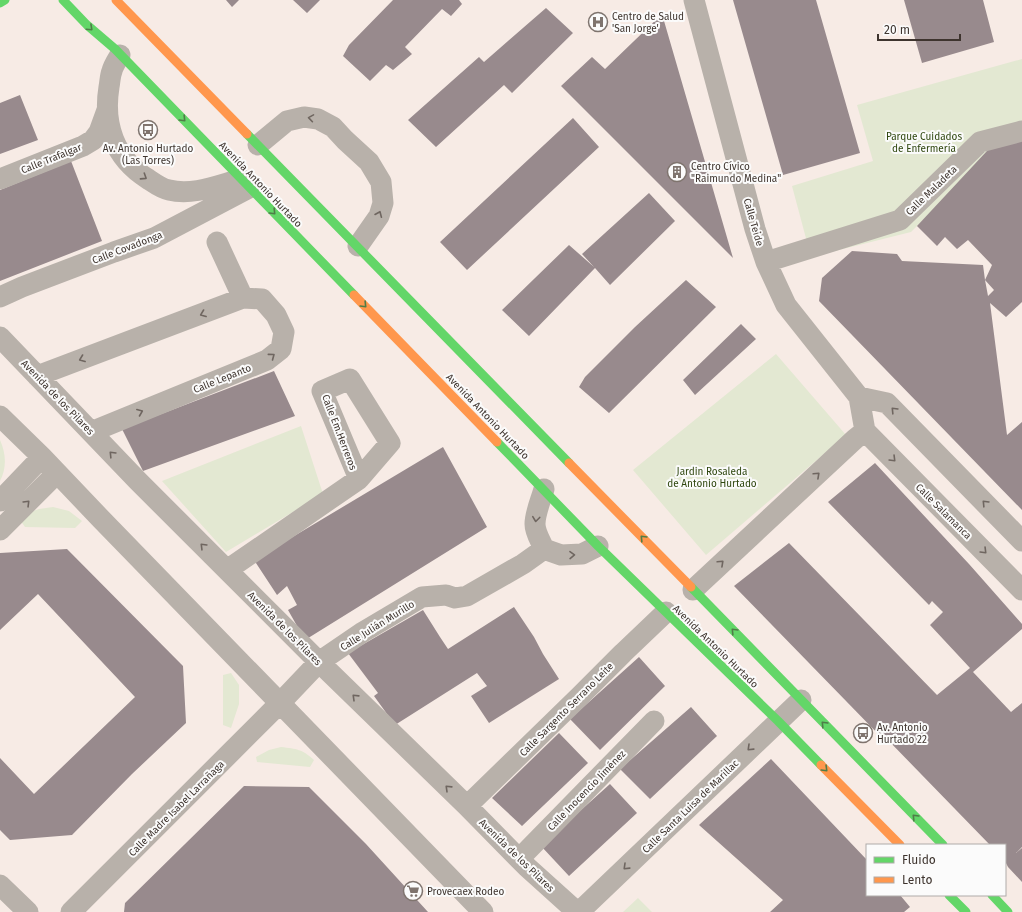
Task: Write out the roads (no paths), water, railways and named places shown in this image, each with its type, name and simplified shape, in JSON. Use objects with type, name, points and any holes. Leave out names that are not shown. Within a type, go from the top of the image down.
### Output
[{"type":"main road","points":[[0,3],[5,0]]},
{"type":"main road","name":"Avenida Antonio Hurtado","points":[[63,0],[87,25],[120,55],[598,546],[778,721],[899,844]]},
{"type":"main road","points":[[116,0],[942,844]]},
{"type":"main road","points":[[993,896],[1008,912]]},
{"type":"street","name":"Calle Teide","points":[[694,0],[755,229],[766,262],[786,305],[859,397]]},
{"type":"street","points":[[120,55],[112,71],[107,99],[107,116],[115,144],[128,163],[140,174],[168,190],[182,192],[245,183]]},
{"type":"street","name":"Calle Trafalgar","points":[[0,179],[83,146],[93,140],[99,132],[107,110]]},
{"type":"street","points":[[258,145],[287,120],[304,117],[318,119],[333,127],[369,162],[381,182],[383,203],[379,216],[358,246]]},
{"type":"street","name":"Calle Maladeta","points":[[766,262],[900,220],[980,142],[1022,131]]},
{"type":"street","name":"Calle Covadonga","points":[[0,297],[29,284],[154,238],[245,183]]},
{"type":"street","points":[[217,242],[243,298]]},
{"type":"street","name":"Calle Lepanto","points":[[37,376],[243,298],[262,299],[276,316],[284,332],[281,349],[267,360],[90,432]]},
{"type":"street","name":"Avenida de los Pilares","points":[[0,337],[138,481],[319,662],[467,806],[519,859],[578,912]]},
{"type":"street","points":[[693,590],[865,431],[859,397],[887,403],[1022,541]]},
{"type":"street","points":[[0,416],[42,457],[484,912]]},
{"type":"street","name":"Calle Salamanca","points":[[865,431],[1022,590]]},
{"type":"street","points":[[0,501],[42,457]]},
{"type":"street","points":[[0,530],[57,473]]},
{"type":"street","name":"Calle Em.Herreros","points":[[227,570],[359,479]]},
{"type":"street","points":[[544,490],[536,514],[535,525],[537,534],[544,549],[561,555],[582,554],[598,546]]},
{"type":"street","name":"Calle Julián Murillo","points":[[280,703],[319,662],[363,632],[422,596],[446,595],[455,598],[467,596],[523,564],[544,549]]},
{"type":"street","name":"Calle Sargento Serrano Leite","points":[[467,806],[666,612]]},
{"type":"street","name":"Calle Santa Luisa de Marillac","points":[[578,912],[801,700]]},
{"type":"street","name":"Calle Madre Isabel Larrañaga","points":[[71,912],[280,703]]},
{"type":"street","name":"Calle Inocencio Jiménez","points":[[519,859],[654,721]]},
{"type":"street","points":[[0,885],[28,912]]},
{"type":"place","name":"Centro de Salud 'San Jorge'","points":[[598,22]]},
{"type":"place","name":"Av. Antonio Hurtado (Las Torres)","points":[[148,130]]},
{"type":"place","name":"Centro Cívico \"Raimundo Medina\"","points":[[677,172]]},
{"type":"place","name":"Av. Antonio Hurtado 22","points":[[863,733]]},
{"type":"place","name":"Provecaex Rodeo","points":[[413,891]]},
{"type":"park label","name":"Parque Cuidados de Enfermería","points":[[924,142]]},
{"type":"park label","name":"Jardin Rosaleda de Antonio Hurtado","points":[[712,476]]}]
